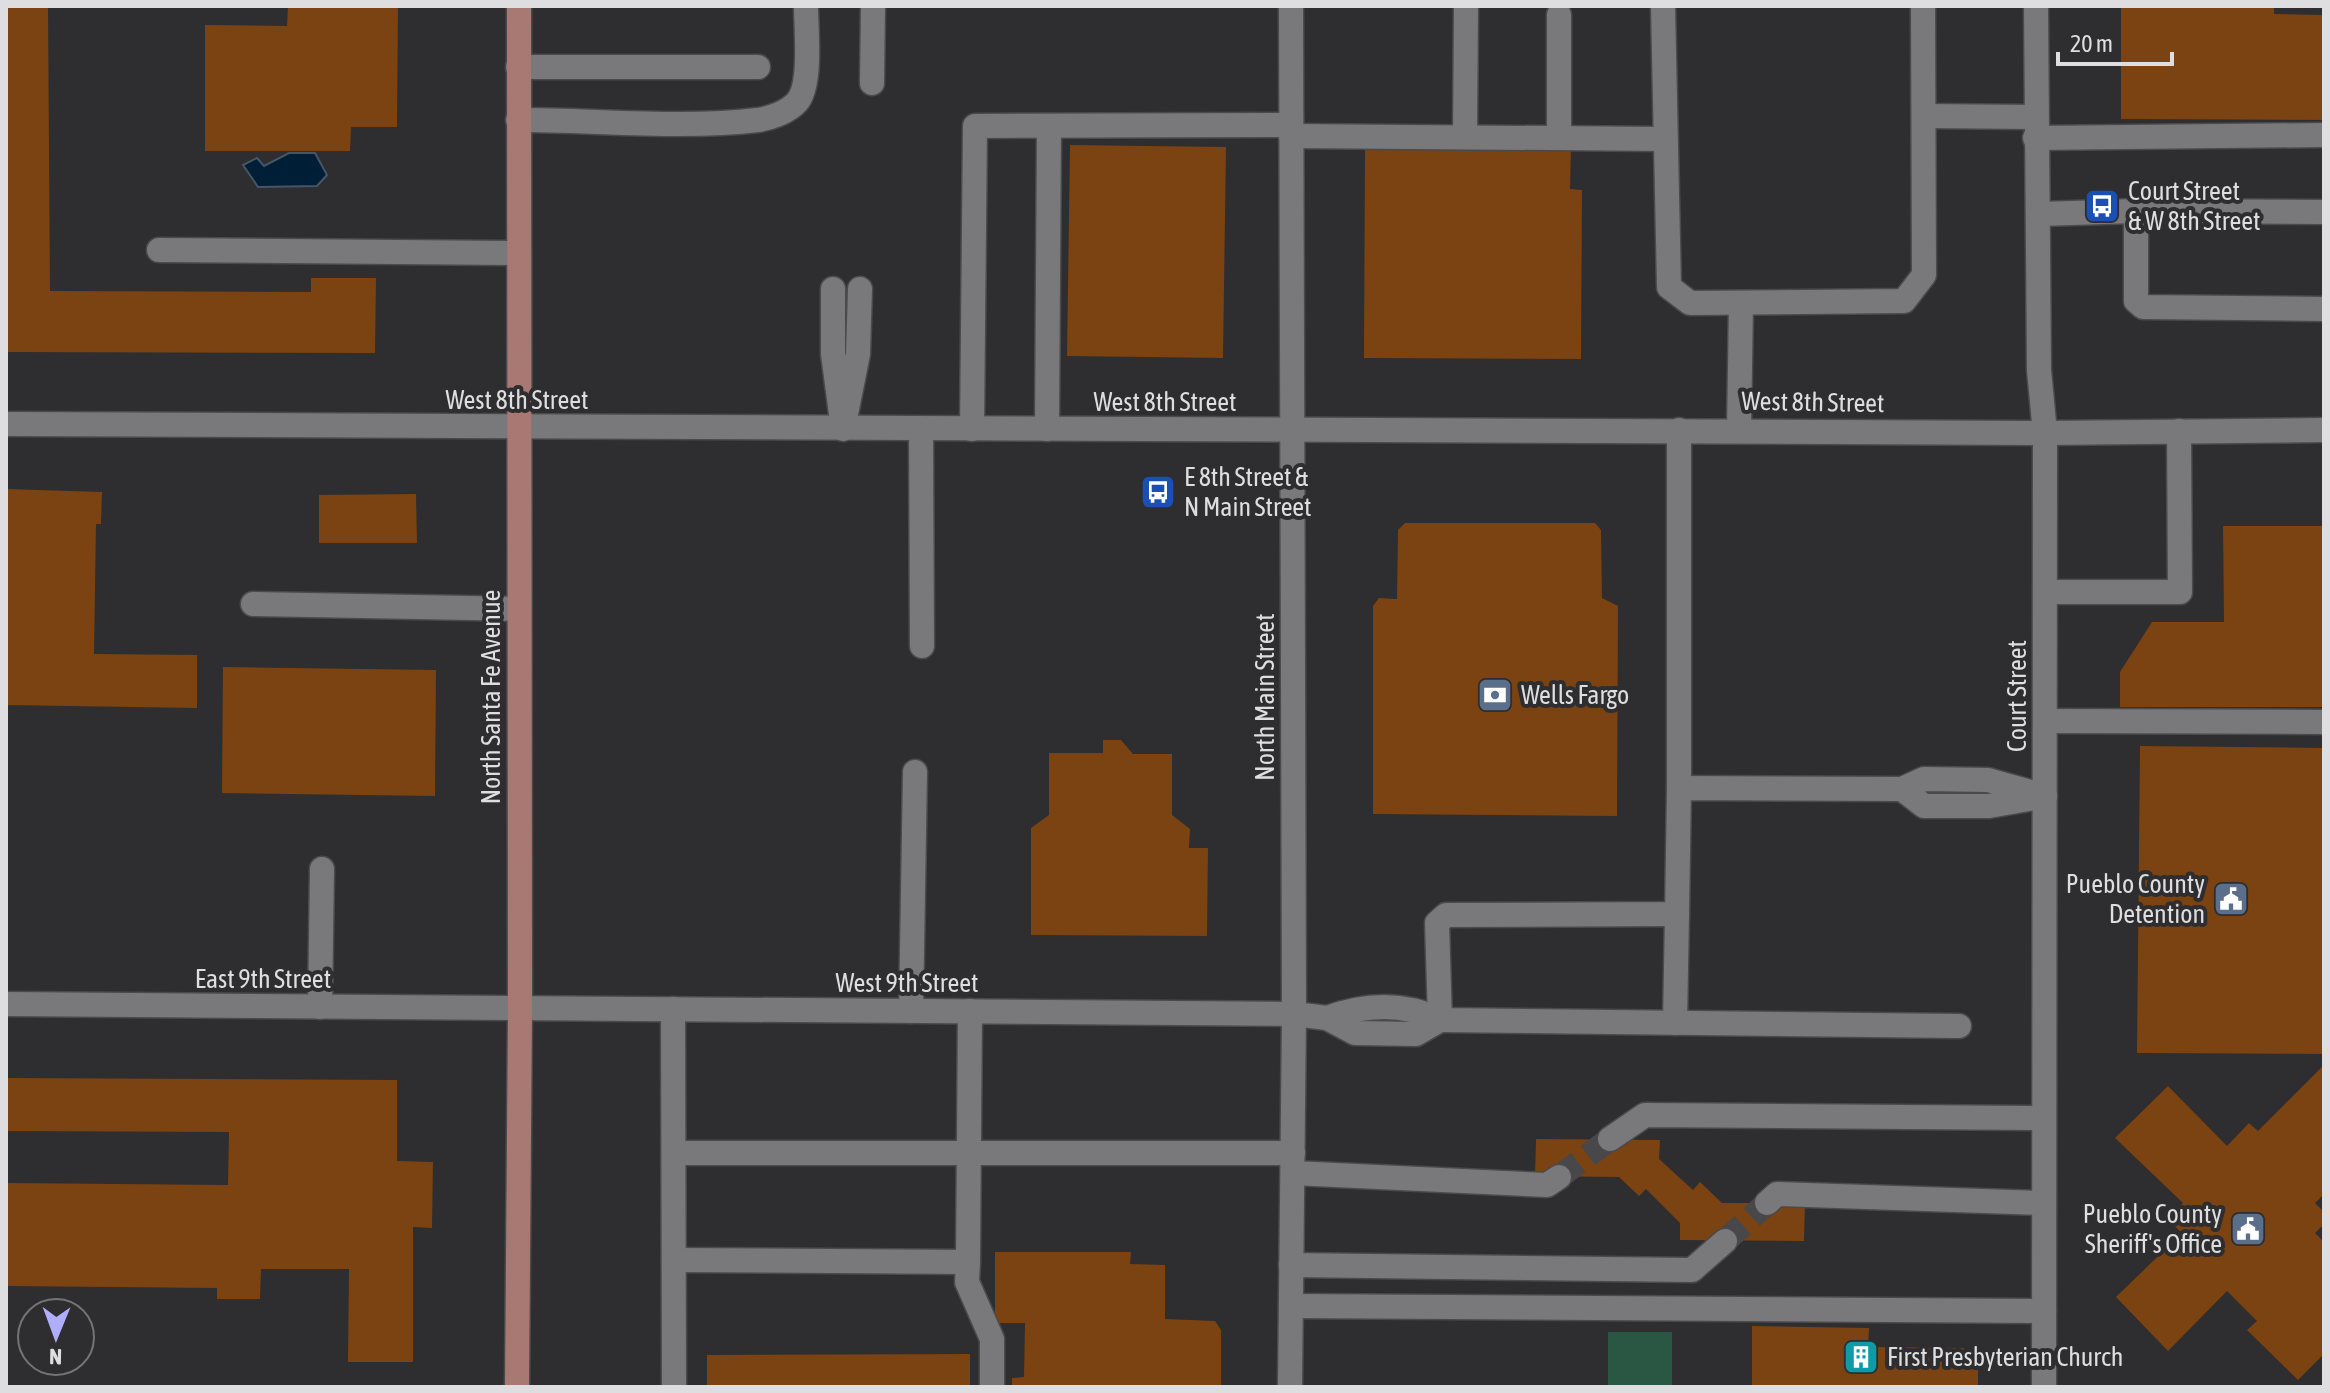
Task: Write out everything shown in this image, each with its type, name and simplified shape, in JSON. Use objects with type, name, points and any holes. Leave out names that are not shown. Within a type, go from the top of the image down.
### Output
[{"type":"main road","name":"North Santa Fe Avenue","points":[[517,1387],[520,1008],[517,428],[519,6]]},
{"type":"street","points":[[518,120],[711,122],[761,120],[781,114],[796,103],[805,89],[806,6]]},
{"type":"street","points":[[872,83],[873,6]]},
{"type":"street","name":"North Main Street","points":[[1290,1387],[1294,1014],[1291,6]]},
{"type":"street","points":[[1465,137],[1466,6]]},
{"type":"street","points":[[1663,6],[1669,287],[1690,303],[1904,301],[1924,275],[1923,6]]},
{"type":"street","name":"Court Street","points":[[2036,6],[2039,370],[2045,433],[2044,1387]]},
{"type":"street","points":[[1559,15],[1559,138]]},
{"type":"street","points":[[518,67],[758,67]]},
{"type":"street","points":[[1924,116],[2035,128],[2324,135]]},
{"type":"street","points":[[972,429],[975,126],[1664,139]]},
{"type":"street","points":[[1047,429],[1049,126]]},
{"type":"street","points":[[2136,211],[2136,301],[2143,307],[2324,309]]},
{"type":"street","points":[[2040,214],[2324,212]]},
{"type":"street","points":[[159,250],[518,253]]},
{"type":"street","points":[[833,289],[833,354],[843,429]]},
{"type":"street","points":[[843,429],[858,354],[860,289]]},
{"type":"street","points":[[1739,429],[1741,303]]},
{"type":"street","name":"West 8th Street","points":[[6,424],[843,429],[1739,429],[2045,433],[2324,430]]},
{"type":"street","points":[[921,429],[922,646]]},
{"type":"street","points":[[1675,1023],[1679,788],[1679,430]]},
{"type":"street","points":[[2045,592],[2180,592],[2179,431]]},
{"type":"street","points":[[253,604],[518,609]]},
{"type":"street","points":[[2045,721],[2324,722]]},
{"type":"street","points":[[911,1011],[915,772]]},
{"type":"street","points":[[1679,788],[1902,789],[1924,779],[1988,780],[2045,796]]},
{"type":"street","points":[[320,1007],[322,869]]},
{"type":"street","points":[[1677,914],[1446,915],[1437,923],[1440,1020],[1959,1026]]},
{"type":"street","name":"East 9th Street","points":[[6,1004],[520,1008]]},
{"type":"street","name":"West 9th Street","points":[[520,1008],[1294,1014],[1327,1018],[1355,1033],[1416,1034],[1440,1020]]},
{"type":"street","points":[[673,1009],[674,1387]]},
{"type":"street","points":[[970,1011],[967,1282],[992,1339],[992,1387]]},
{"type":"street","points":[[1610,1139],[1645,1115],[2044,1118]]},
{"type":"street","points":[[674,1153],[969,1153],[1293,1163],[1547,1185],[1559,1177]]},
{"type":"street","points":[[1767,1203],[1777,1194],[2044,1203]]},
{"type":"street","points":[[1291,1265],[1692,1270],[1725,1241]]},
{"type":"street","points":[[674,1260],[968,1262]]},
{"type":"street","points":[[1291,1306],[2044,1311]]},
{"type":"green space","points":[[1608,1332],[1672,1332],[1672,1386],[1608,1387]]},
{"type":"water","points":[[289,153],[315,153],[327,175],[317,186],[258,187],[243,165],[257,158],[264,166]]},
{"type":"building","points":[[6,6],[48,6],[50,291],[311,292],[311,278],[376,278],[375,353],[6,352]]},
{"type":"building","points":[[288,6],[398,6],[397,127],[351,127],[350,151],[205,151],[205,25],[287,26]]},
{"type":"building","points":[[2121,6],[2274,6],[2274,14],[2324,15],[2324,120],[2121,119]]},
{"type":"building","points":[[1070,145],[1226,147],[1223,358],[1067,356]]},
{"type":"building","points":[[1365,146],[1571,147],[1570,189],[1582,190],[1581,359],[1364,358]]},
{"type":"building","points":[[6,489],[102,492],[101,524],[96,524],[94,654],[197,655],[197,708],[6,705]]},
{"type":"building","points":[[416,494],[417,543],[319,543],[319,495]]},
{"type":"building","name":"Wells Fargo","points":[[1405,523],[1595,523],[1601,530],[1602,598],[1618,606],[1617,816],[1373,814],[1373,606],[1379,598],[1397,599],[1398,530]]},
{"type":"building","points":[[2223,526],[2323,526],[2324,707],[2120,707],[2120,672],[2152,622],[2224,622]]},
{"type":"building","points":[[223,667],[436,670],[435,796],[222,793]]},
{"type":"building","points":[[1103,740],[1121,740],[1133,754],[1172,754],[1172,815],[1190,829],[1189,848],[1208,848],[1207,936],[1031,935],[1031,828],[1049,815],[1049,753],[1103,753]]},
{"type":"building","name":"Pueblo County Detention","points":[[2140,746],[2324,748],[2324,1054],[2137,1053]]},
{"type":"building","name":"Pueblo County Sheriff's Office","points":[[2324,1065],[2324,1194],[2315,1203],[2324,1212],[2324,1224],[2315,1233],[2324,1242],[2324,1354],[2298,1380],[2247,1330],[2257,1321],[2227,1291],[2168,1351],[2116,1297],[2182,1233],[2166,1218],[2183,1203],[2115,1138],[2168,1086],[2227,1146],[2249,1123],[2258,1131]]},
{"type":"building","points":[[6,1078],[397,1080],[397,1161],[433,1162],[432,1228],[413,1227],[413,1362],[348,1362],[349,1269],[261,1269],[260,1299],[217,1299],[217,1288],[6,1286],[6,1183],[228,1185],[229,1132],[6,1131]]},
{"type":"building","points":[[1536,1139],[1660,1140],[1659,1159],[1693,1190],[1700,1182],[1722,1203],[1805,1203],[1804,1241],[1680,1240],[1680,1223],[1646,1189],[1639,1196],[1619,1177],[1535,1176]]},
{"type":"building","points":[[995,1252],[1131,1252],[1130,1264],[1165,1265],[1165,1319],[1215,1321],[1221,1330],[1221,1387],[1012,1387],[1012,1378],[1024,1377],[1025,1323],[995,1323]]},
{"type":"building","name":"First Presbyterian Church","points":[[1752,1326],[1869,1328],[1868,1347],[1963,1348],[1978,1365],[1978,1387],[1752,1387]]},
{"type":"building","points":[[970,1354],[970,1387],[707,1387],[707,1355]]},
{"type":"tunnel","points":[[1559,1177],[1610,1139]]},
{"type":"tunnel","points":[[1725,1241],[1767,1203]]},
{"type":"place","name":"Court Street & W 8th Street","points":[[2102,206]]},
{"type":"place","name":"E 8th Street & N Main Street","points":[[1158,492]]},
{"type":"place","name":"Wells Fargo","points":[[1495,695]]},
{"type":"place","name":"Pueblo County Detention","points":[[2231,899]]},
{"type":"place","name":"Pueblo County Sheriff's Office","points":[[2248,1229]]},
{"type":"place","name":"First Presbyterian Church","points":[[1861,1357]]}]
